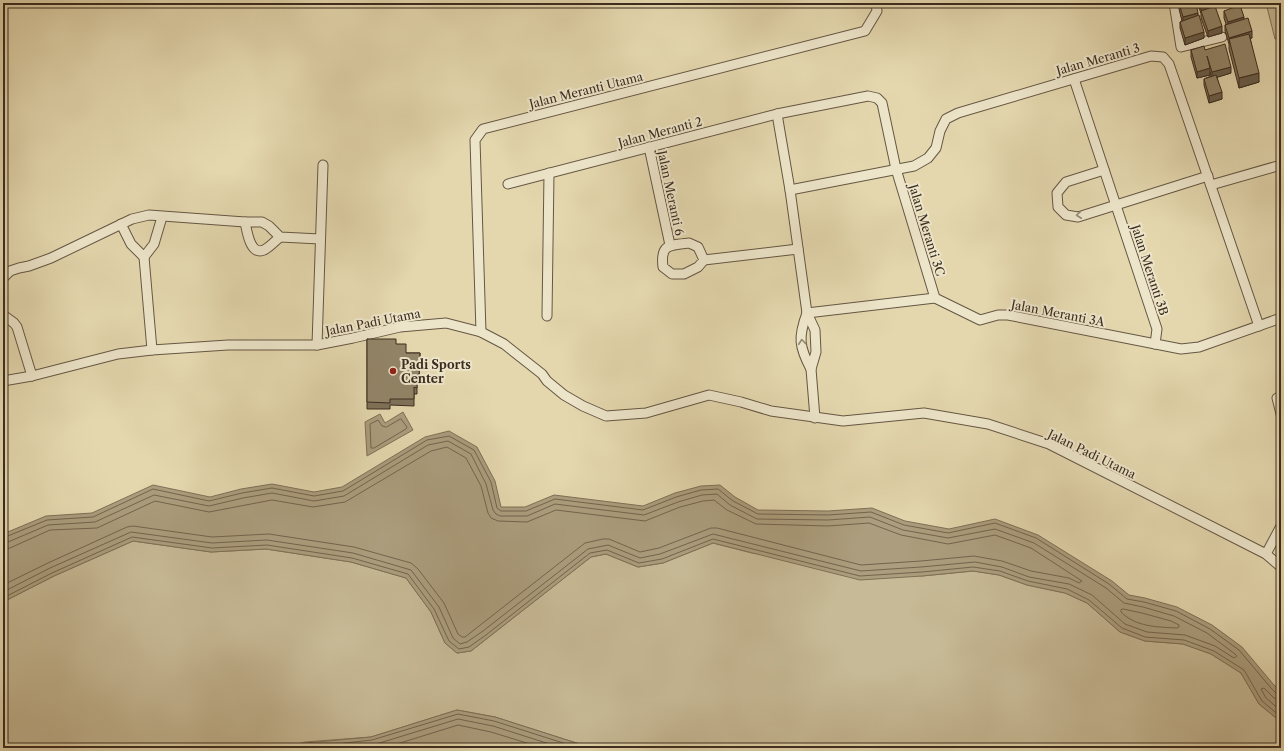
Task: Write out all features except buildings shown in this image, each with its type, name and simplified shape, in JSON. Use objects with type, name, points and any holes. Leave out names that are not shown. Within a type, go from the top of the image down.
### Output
[{"type":"street","name":"Jalan Meranti Utama","points":[[481,332],[476,140],[482,129],[866,31],[877,11],[876,3]]},
{"type":"street","points":[[1174,3],[1181,47],[1222,37]]},
{"type":"street","name":"Jalan Meranti 3","points":[[790,190],[914,166],[928,158],[936,148],[940,131],[946,119],[958,113],[1151,56],[1163,57],[1170,64],[1259,326]]},
{"type":"street","name":"Jalan Meranti 3B","points":[[1074,79],[1157,329],[1155,344]]},
{"type":"street","name":"Jalan Meranti 2","points":[[508,184],[777,114],[868,96],[877,98],[882,103],[896,169]]},
{"type":"street","points":[[777,114],[790,190],[807,313],[815,330],[816,352],[811,369],[815,418]]},
{"type":"street","name":"Jalan Meranti 6","points":[[649,147],[670,245]]},
{"type":"street","points":[[317,345],[323,165]]},
{"type":"street","points":[[1104,170],[1066,182],[1057,193],[1058,207],[1066,215],[1078,217],[1116,205],[1210,180],[1281,165]]},
{"type":"street","name":"Jalan Meranti 3C","points":[[896,169],[935,298]]},
{"type":"street","points":[[547,316],[549,173]]},
{"type":"street","points":[[3,278],[10,271],[51,258],[132,219],[149,215],[262,222],[269,226],[280,237],[320,239]]},
{"type":"street","points":[[144,257],[154,244],[162,217]]},
{"type":"street","points":[[245,222],[249,239],[254,248],[260,251],[265,250],[280,237]]},
{"type":"street","points":[[121,224],[131,244],[144,257],[152,350]]},
{"type":"street","name":"Jalan Meranti 6","points":[[689,243],[698,247],[704,260],[698,267],[684,274],[672,274],[663,267],[662,258],[664,250],[670,245],[689,243]]},
{"type":"street","points":[[704,260],[798,249]]},
{"type":"street","points":[[807,313],[935,298]]},
{"type":"street","name":"Jalan Meranti 3A","points":[[935,298],[980,320],[998,315],[1008,315],[1181,349],[1199,347],[1281,318]]},
{"type":"street","points":[[807,313],[800,331],[803,354],[811,369]]},
{"type":"street","points":[[3,315],[17,327],[32,376]]},
{"type":"street","name":"Jalan Padi Utama","points":[[3,381],[32,376],[118,354],[152,350],[228,345],[317,345],[400,327],[446,323],[481,332],[504,344],[521,356],[564,395],[583,406],[606,416],[646,413],[709,395],[741,402],[771,411],[843,421],[924,414],[988,424],[1049,444],[1266,554],[1281,567]]},
{"type":"street","points":[[1277,398],[1281,414]]},
{"type":"street","points":[[1266,554],[1281,526]]},
{"type":"shaded area","points":[[1266,3],[1281,3],[1281,39],[1275,39]]},
{"type":"shaded area","points":[[133,541],[211,552],[266,549],[351,562],[406,578],[431,612],[445,643],[457,653],[471,651],[591,557],[606,554],[638,567],[663,563],[713,543],[752,553],[922,576],[973,571],[999,575],[1027,585],[1065,593],[1087,603],[1120,632],[1145,641],[1183,644],[1211,654],[1241,673],[1259,704],[1281,722],[1281,748],[592,748],[495,717],[457,710],[371,737],[305,742],[284,748],[3,748],[3,602],[54,576]]},
{"type":"water","points":[[403,412],[413,430],[367,456],[365,422],[380,414],[385,423]]},
{"type":"water","points":[[449,431],[477,447],[495,481],[501,507],[525,507],[554,495],[643,506],[675,493],[701,486],[720,485],[735,497],[758,510],[828,511],[872,508],[905,521],[949,529],[995,519],[1038,535],[1112,581],[1129,595],[1177,607],[1212,625],[1242,647],[1281,692],[1281,722],[1259,704],[1241,673],[1211,654],[1183,644],[1145,641],[1120,632],[1087,603],[1065,593],[1027,585],[999,575],[973,571],[860,580],[713,543],[663,563],[638,567],[606,554],[591,557],[471,651],[457,653],[445,643],[431,612],[406,578],[351,562],[266,549],[211,552],[133,541],[54,576],[3,602],[3,534],[46,516],[92,513],[153,485],[210,497],[241,489],[272,484],[314,492],[342,487],[425,437]]},
{"type":"water","points":[[457,710],[495,717],[592,748],[284,748],[305,743],[371,737]]},
{"type":"place","name":"Padi Sports Center","points":[[393,371]]}]
